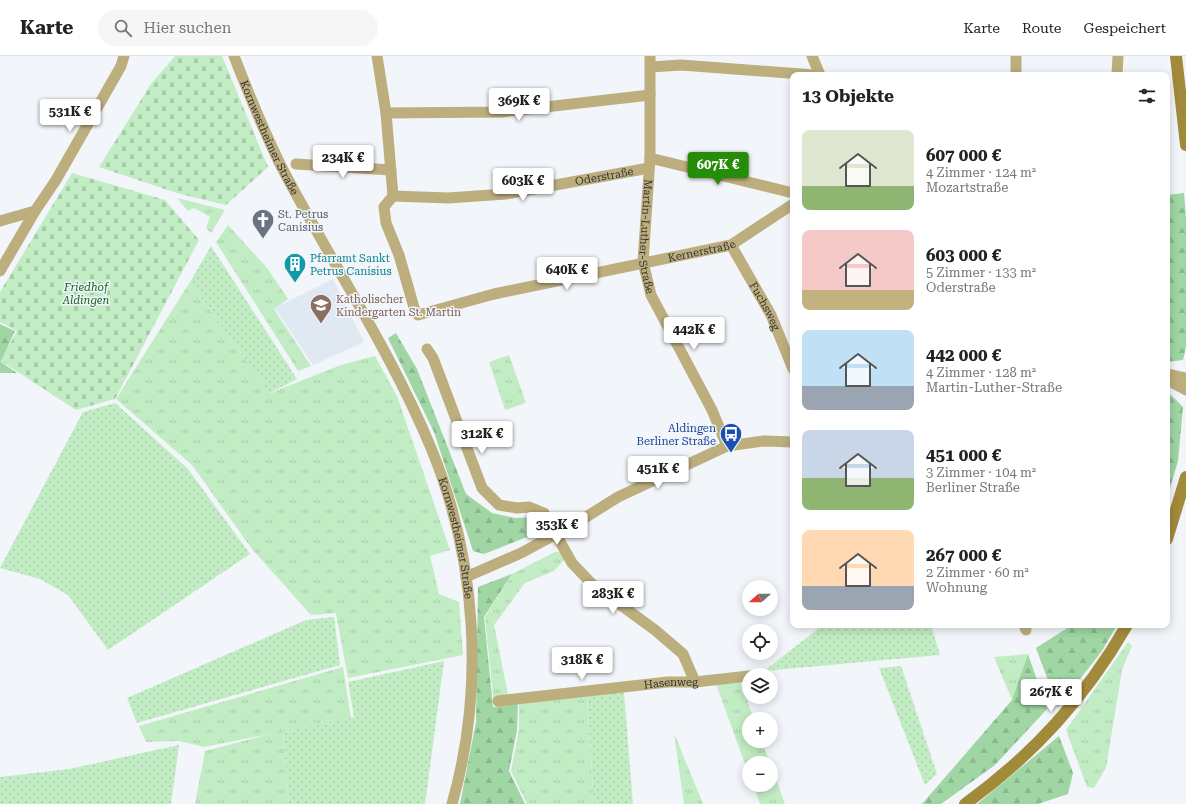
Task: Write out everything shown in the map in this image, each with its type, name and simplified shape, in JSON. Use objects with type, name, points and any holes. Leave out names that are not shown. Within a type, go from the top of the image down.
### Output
[{"type":"main road","points":[[1176,56],[1186,144]]},
{"type":"main road","points":[[1170,529],[1186,477]]},
{"type":"main road","points":[[965,804],[992,784],[1045,737],[1074,704],[1108,658],[1125,628]]},
{"type":"street","points":[[0,271],[86,128],[121,66],[124,56]]},
{"type":"street","name":"Kornwestheimer Straße","points":[[234,56],[245,85],[279,161],[401,383],[431,449],[446,492],[466,577],[472,660],[471,696],[460,774],[452,804]]},
{"type":"street","points":[[377,56],[386,113],[393,196]]},
{"type":"street","points":[[812,56],[819,72]]},
{"type":"street","points":[[1016,56],[1016,72]]},
{"type":"street","points":[[1117,72],[1118,56]]},
{"type":"street","points":[[651,62],[790,73]]},
{"type":"street","name":"Martin-Luther-Straße","points":[[651,62],[650,163],[643,262],[651,295],[712,410],[727,446]]},
{"type":"street","points":[[386,113],[502,112],[650,95]]},
{"type":"street","points":[[650,163],[790,192]]},
{"type":"street","name":"Oderstraße","points":[[393,196],[448,198],[506,194],[650,163]]},
{"type":"street","points":[[296,164],[391,170]]},
{"type":"street","name":"Kernerstraße","points":[[393,196],[384,207],[386,223],[399,255],[415,310],[418,315],[423,315],[494,294],[731,245],[790,206]]},
{"type":"street","points":[[0,221],[35,211]]},
{"type":"street","name":"Fuchsweg","points":[[731,245],[771,315],[790,362]]},
{"type":"street","points":[[427,349],[433,358],[482,488],[499,505],[517,508],[529,507],[544,513],[572,563],[592,584],[655,630],[683,654],[695,682]]},
{"type":"street","points":[[1186,369],[1174,377],[1186,390]]},
{"type":"street","points":[[466,577],[521,553],[618,497],[727,446],[764,442],[790,442]]},
{"type":"street","name":"Hasenweg","points":[[498,701],[668,682],[695,682],[742,677]]},
{"type":"shaded area","name":"Katholischer Kindergarten St. Martin","points":[[333,279],[364,342],[313,365],[275,308]]},
{"type":"green space","points":[[175,56],[222,56],[268,167],[226,205],[180,194],[99,167],[151,84]]},
{"type":"green space","name":"Friedhof Aldingen","points":[[72,173],[165,200],[199,240],[115,399],[76,410],[1,361],[17,331],[0,322],[0,292]]},
{"type":"green space","points":[[1184,193],[1186,219],[1186,347],[1183,360],[1170,362],[1170,195]]},
{"type":"green space","points":[[177,198],[225,210],[211,233],[206,228],[210,217],[194,208],[188,211]]},
{"type":"green space","points":[[228,225],[268,269],[288,299],[274,309],[311,366],[298,371],[216,242]]},
{"type":"green space","points":[[211,246],[297,379],[270,393],[190,282]]},
{"type":"green space","points":[[190,282],[270,393],[341,365],[375,356],[397,396],[450,550],[430,556],[439,594],[459,602],[463,655],[348,678],[336,613],[311,615],[252,549],[192,465],[116,399]]},
{"type":"green space","points":[[0,324],[15,331],[1,362],[17,373],[0,373]]},
{"type":"green space","points":[[396,333],[417,369],[466,494],[492,513],[515,518],[538,517],[547,529],[484,554],[473,551],[434,432],[388,338]]},
{"type":"green space","points":[[509,355],[526,403],[505,410],[489,362]]},
{"type":"green space","points":[[1170,394],[1183,407],[1178,461],[1170,488]]},
{"type":"green space","points":[[115,403],[188,469],[250,554],[108,650],[68,595],[40,579],[0,568],[83,412]]},
{"type":"green space","points":[[555,552],[561,552],[565,559],[554,571],[525,583],[494,625],[510,704],[494,706],[485,617],[512,574]]},
{"type":"green space","points":[[512,574],[484,617],[493,707],[518,703],[517,730],[509,771],[525,804],[460,804],[476,722],[478,587]]},
{"type":"green space","points":[[334,617],[340,665],[137,723],[127,698],[306,620]]},
{"type":"green space","points":[[819,628],[932,628],[940,655],[778,670],[778,668],[768,668]]},
{"type":"green space","points":[[1067,628],[1115,628],[1102,651],[1058,707],[1036,648]]},
{"type":"green space","points":[[1128,642],[1132,646],[1122,670],[1106,768],[1094,788],[1087,787],[1066,730]]},
{"type":"green space","points":[[1028,654],[1012,700],[994,657]]},
{"type":"green space","points":[[1028,654],[1047,709],[995,765],[941,804],[922,804],[1012,700]]},
{"type":"green space","points":[[444,661],[425,804],[289,804],[283,732],[354,717],[348,682]]},
{"type":"green space","points":[[901,666],[937,774],[925,785],[879,668]]},
{"type":"green space","points":[[343,667],[351,718],[283,732],[289,804],[195,804],[205,751],[270,734],[204,747],[179,741],[146,742],[139,726]]},
{"type":"green space","points":[[740,682],[742,687],[742,704],[748,704],[751,712],[742,712],[742,748],[765,748],[767,756],[742,756],[716,684]]},
{"type":"green space","points":[[624,692],[633,804],[594,804],[587,696]]},
{"type":"green space","points":[[587,696],[594,804],[527,804],[511,771],[519,729],[519,704]]},
{"type":"green space","points":[[674,733],[703,804],[684,804]]},
{"type":"green space","points":[[1059,736],[1073,773],[1068,794],[1038,804],[977,804]]},
{"type":"green space","points":[[179,745],[171,804],[0,804],[0,777],[69,769]]},
{"type":"green space","points":[[778,784],[785,804],[760,804],[756,792],[778,792]]},
{"type":"place","name":"St. Petrus Canisius","points":[[263,240]]},
{"type":"place","name":"Pfarramt Sankt Petrus Canisius","points":[[295,284]]},
{"type":"place","name":"Katholischer Kindergarten St. Martin","points":[[321,324]]},
{"type":"place","name":"Aldingen Berliner Straße","points":[[731,454]]}]
